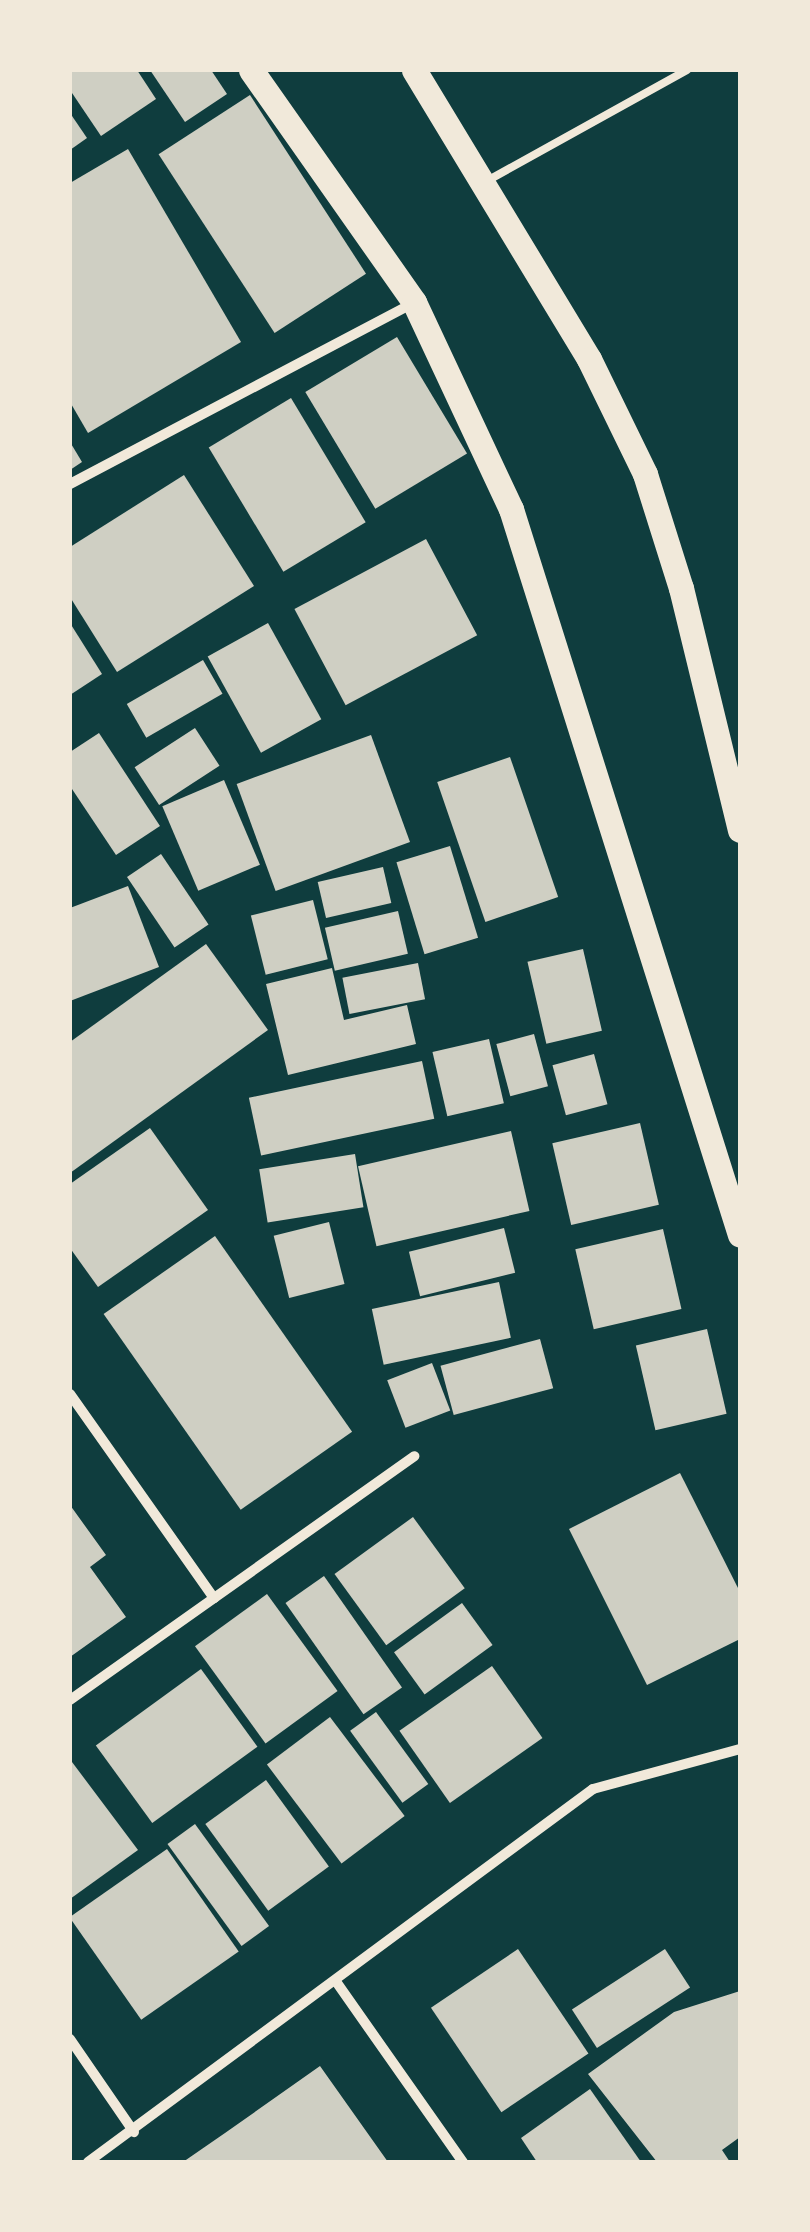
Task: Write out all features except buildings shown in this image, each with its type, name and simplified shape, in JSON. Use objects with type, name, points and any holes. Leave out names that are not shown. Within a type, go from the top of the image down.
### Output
[{"type":"main road","points":[[250,70],[414,302],[511,509],[740,1235]]},
{"type":"main road","points":[[414,70],[486,182],[589,359],[645,474],[681,588],[740,830]]},
{"type":"street","points":[[70,484],[414,302]]},
{"type":"street","points":[[70,1394],[214,1598]]},
{"type":"street","points":[[70,1700],[414,1456]]},
{"type":"street","points":[[88,2162],[337,1983],[593,1790],[740,1749]]},
{"type":"street","points":[[337,1983],[464,2162]]},
{"type":"street","points":[[70,2039],[134,2132]]},
{"type":"lane","points":[[486,182],[687,70]]}]
